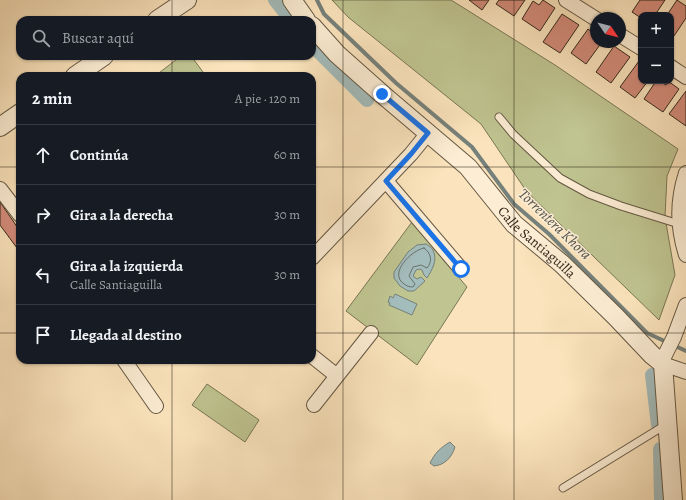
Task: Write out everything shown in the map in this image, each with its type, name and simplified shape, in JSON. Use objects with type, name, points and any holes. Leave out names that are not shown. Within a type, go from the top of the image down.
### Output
[{"type":"street","points":[[163,16],[187,0]]},
{"type":"street","points":[[292,0],[303,16]]},
{"type":"street","points":[[566,0],[590,15]]},
{"type":"street","name":"Calle Santiaguilla","points":[[316,30],[343,59],[468,167],[514,224],[562,264],[616,317],[652,356],[664,360]]},
{"type":"street","points":[[626,38],[638,46]]},
{"type":"street","points":[[81,72],[98,60]]},
{"type":"street","points":[[674,69],[686,77]]},
{"type":"street","points":[[0,127],[16,116]]},
{"type":"street","points":[[316,254],[386,181],[428,133]]},
{"type":"street","points":[[686,173],[679,203],[679,224],[682,243],[686,255]]},
{"type":"street","points":[[386,181],[461,269]]},
{"type":"street","points":[[0,189],[16,210]]},
{"type":"street","points":[[673,500],[664,360],[679,332],[686,305]]},
{"type":"street","points":[[314,405],[371,333]]},
{"type":"street","points":[[316,359],[337,376]]},
{"type":"street","points":[[664,360],[686,372]]},
{"type":"street","points":[[127,364],[156,406]]},
{"type":"lane","points":[[499,117],[513,134],[560,178],[589,194],[621,206],[679,224]]},
{"type":"lane","points":[[563,488],[667,424]]},
{"type":"green space","points":[[332,0],[451,0],[555,65],[678,149],[667,176],[665,217],[675,275],[659,320],[527,192],[481,124],[348,17]]},
{"type":"green space","points":[[176,60],[194,60],[203,72],[160,72]]},
{"type":"green space","points":[[412,222],[467,287],[417,365],[346,311]]},
{"type":"green space","points":[[207,384],[259,420],[245,442],[192,405]]},
{"type":"water","points":[[426,244],[432,248],[435,261],[427,278],[422,270],[416,270],[413,276],[417,279],[421,277],[425,281],[414,291],[408,291],[400,286],[394,278],[394,272],[408,252],[417,245]]},
{"type":"water","points":[[395,294],[417,304],[412,315],[389,305],[390,303],[388,302],[390,296],[393,298]]},
{"type":"water","points":[[450,442],[455,447],[448,460],[442,464],[434,466],[430,463],[438,451]]},
{"type":"building","points":[[469,0],[489,0],[482,10]]},
{"type":"building","points":[[499,0],[525,0],[514,16],[496,4]]},
{"type":"building","points":[[543,0],[555,8],[540,31],[522,19],[533,1],[539,5]]},
{"type":"building","points":[[640,0],[665,0],[657,12],[638,12],[638,16],[632,12]]},
{"type":"building","points":[[677,0],[686,6],[686,18],[674,36],[674,12],[669,12]]},
{"type":"building","points":[[562,14],[579,25],[560,53],[543,42]]},
{"type":"building","points":[[588,29],[590,30],[590,48],[598,48],[586,64],[571,53]]},
{"type":"building","points":[[613,48],[617,48],[630,57],[611,83],[596,72]]},
{"type":"building","points":[[638,62],[638,84],[646,84],[635,98],[620,87]]},
{"type":"building","points":[[654,84],[672,84],[679,89],[663,112],[644,99]]},
{"type":"building","points":[[686,91],[686,126],[669,114]]},
{"type":"building","points":[[0,202],[16,225],[16,247],[0,225]]},
{"type":"waterway","points":[[275,0],[288,16]]},
{"type":"waterway","name":"Torrentera Khora","points":[[317,0],[324,14],[396,83],[472,147],[514,204],[549,234],[647,333],[686,351]]},
{"type":"waterway","points":[[316,49],[367,100]]},
{"type":"waterway","points":[[652,375],[658,425]]},
{"type":"waterway","points":[[660,449],[661,500]]},
{"type":"route","points":[[382,94],[428,133],[386,181],[461,269]]}]
